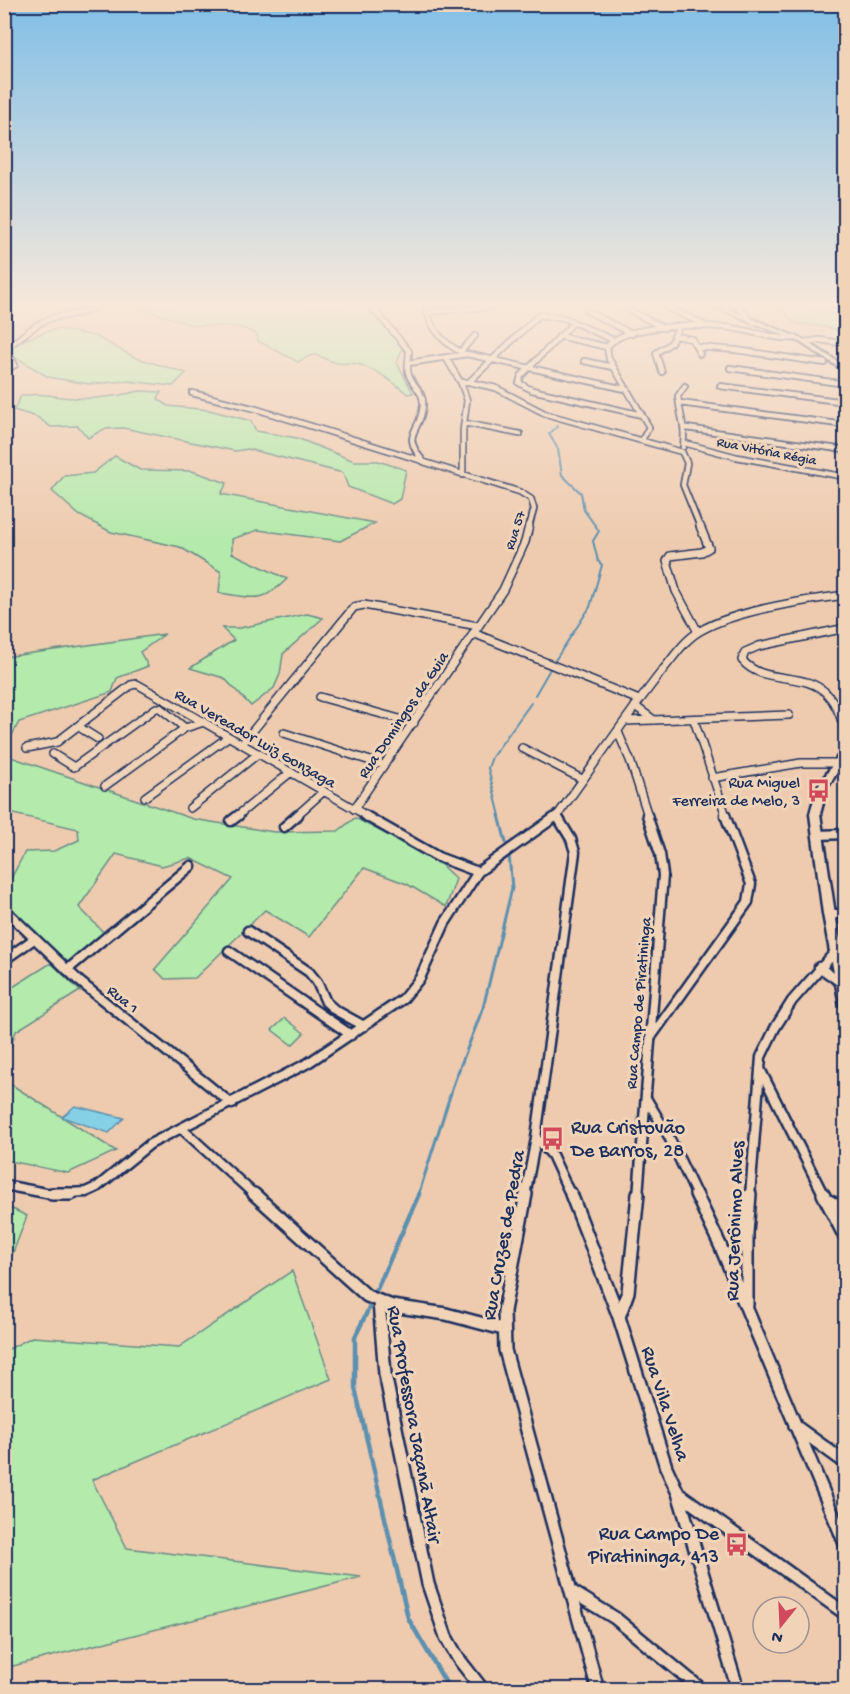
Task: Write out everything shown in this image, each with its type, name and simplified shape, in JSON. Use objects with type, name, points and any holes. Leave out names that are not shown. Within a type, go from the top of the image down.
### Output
[{"type":"street","points":[[416,386],[423,405],[411,440],[414,450],[424,462]]},
{"type":"street","points":[[462,386],[467,400],[464,423],[464,475]]},
{"type":"street","points":[[487,386],[496,388],[546,414],[682,452]]},
{"type":"street","points":[[524,386],[642,415]]},
{"type":"street","points":[[611,386],[625,389]]},
{"type":"street","points":[[623,386],[649,427],[648,433],[642,440]]},
{"type":"street","points":[[685,386],[678,393],[680,415],[686,428],[682,452],[687,468],[683,485],[709,548],[702,552],[670,556],[667,561],[676,591],[699,632]]},
{"type":"street","points":[[720,386],[846,402]]},
{"type":"street","name":"Rua 57","points":[[192,393],[256,409],[527,496],[534,504],[525,542],[510,577],[473,633]]},
{"type":"street","points":[[680,403],[846,425]]},
{"type":"street","points":[[464,423],[520,434]]},
{"type":"street","points":[[686,428],[846,450]]},
{"type":"street","name":"Rua Vitória Régia","points":[[684,443],[744,459],[846,477]]},
{"type":"street","points":[[4,1185],[59,1195],[86,1192],[105,1181],[150,1144],[308,1064],[364,1026],[412,989],[445,923],[478,872],[496,857],[557,816],[637,703],[681,648],[699,632],[719,622],[809,600],[846,596]]},
{"type":"street","points":[[242,744],[354,607],[364,605],[478,626]]},
{"type":"street","points":[[846,628],[759,646],[745,652],[742,660],[755,672],[805,683],[824,690],[833,703],[846,732]]},
{"type":"street","points":[[473,633],[637,703],[655,721]]},
{"type":"street","name":"Rua Domingos da Guia","points":[[354,809],[473,633]]},
{"type":"street","name":"Rua Vereador Luiz Gonzaga","points":[[27,748],[57,742],[135,684],[448,862],[478,872]]},
{"type":"street","points":[[320,697],[414,723]]},
{"type":"street","points":[[53,754],[74,767],[156,708],[160,708],[185,728]]},
{"type":"street","points":[[625,721],[789,715]]},
{"type":"street","points":[[650,1038],[752,894],[751,884],[712,778],[694,720]]},
{"type":"street","points":[[105,786],[185,728],[204,722]]},
{"type":"street","points":[[79,727],[98,739]]},
{"type":"street","name":"Rua Campo de Piratininga","points":[[618,732],[660,854],[663,875],[646,1098],[642,1117],[633,1258],[628,1292],[619,1317]]},
{"type":"street","points":[[284,733],[383,765]]},
{"type":"street","points":[[145,797],[228,736]]},
{"type":"street","points":[[522,748],[582,779]]},
{"type":"street","points":[[846,751],[818,799],[815,814],[840,982],[846,1005]]},
{"type":"street","points":[[190,808],[259,753]]},
{"type":"street","points":[[712,778],[801,763],[838,763]]},
{"type":"street","points":[[231,821],[291,772]]},
{"type":"street","points":[[284,827],[324,791]]},
{"type":"street","name":"Rua Cruzes de Pedra","points":[[557,816],[571,839],[575,852],[536,1138],[504,1311],[503,1329],[505,1350],[598,1689]]},
{"type":"street","points":[[818,835],[846,834]]},
{"type":"street","points":[[68,970],[191,866]]},
{"type":"street","name":"Rua 1","points":[[4,909],[68,970],[232,1104]]},
{"type":"street","points":[[829,914],[846,914]]},
{"type":"street","points":[[248,931],[309,972],[317,982],[326,1002],[334,1010],[364,1026]]},
{"type":"street","points":[[4,960],[34,939]]},
{"type":"street","points":[[229,951],[351,1035]]},
{"type":"street","name":"Rua Jerônimo Alves","points":[[836,952],[806,982],[767,1041],[761,1057],[747,1233],[747,1310],[846,1546]]},
{"type":"street","points":[[819,968],[840,982]]},
{"type":"street","points":[[759,1069],[846,1239]]},
{"type":"street","points":[[646,1098],[668,1134],[716,1235],[747,1310]]},
{"type":"street","name":"Rua Professora Jaçanã Altair","points":[[181,1128],[355,1286],[379,1302],[380,1350],[410,1492],[427,1587],[446,1637],[463,1666],[483,1689]]},
{"type":"street","name":"Rua Vila Velha","points":[[536,1138],[552,1155],[563,1175],[619,1317],[666,1467],[678,1493],[738,1689]]},
{"type":"street","points":[[827,1200],[846,1211]]},
{"type":"street","points":[[379,1302],[446,1314],[503,1329]]},
{"type":"street","points":[[794,1425],[846,1463]]},
{"type":"street","points":[[678,1493],[846,1614]]},
{"type":"street","points":[[571,1591],[615,1618],[702,1689]]},
{"type":"green space","points":[[397,386],[409,386],[413,393],[408,394]]},
{"type":"green space","points":[[140,391],[161,392],[158,399],[168,406],[209,410],[251,421],[256,431],[297,438],[354,461],[378,461],[406,470],[400,499],[392,504],[348,487],[343,473],[248,449],[235,451],[123,428],[104,429],[88,438],[78,426],[51,427],[37,417],[14,410],[21,396],[90,398]]},
{"type":"green space","points":[[115,456],[140,470],[192,471],[227,483],[221,494],[375,523],[340,541],[258,530],[232,539],[232,553],[287,579],[263,596],[249,597],[219,593],[221,572],[180,547],[111,532],[79,515],[52,491],[64,476],[93,473]]},
{"type":"green space","points":[[307,614],[323,618],[283,654],[280,674],[274,688],[251,706],[224,678],[190,668],[234,640],[222,628],[240,628]]},
{"type":"green space","points":[[165,634],[140,652],[148,666],[117,678],[112,692],[19,722],[5,749],[5,657]]},
{"type":"green space","points":[[5,755],[193,819],[274,832],[338,831],[355,818],[435,859],[456,879],[446,907],[407,884],[364,868],[309,937],[265,910],[195,978],[165,979],[155,969],[233,879],[190,858],[162,866],[116,854],[79,907],[105,934],[67,963],[5,902],[5,890],[25,852],[54,851],[79,840],[78,829],[5,812]]},
{"type":"green space","points":[[51,963],[80,991],[16,1031],[5,1063],[5,992]]},
{"type":"green space","points":[[285,1018],[304,1033],[292,1045],[272,1030]]},
{"type":"green space","points":[[4,1080],[116,1151],[68,1173],[5,1160]]},
{"type":"green space","points":[[4,1205],[27,1216],[6,1271],[4,1271]]},
{"type":"green space","points":[[292,1271],[331,1379],[92,1480],[127,1548],[361,1577],[5,1668],[5,1351],[32,1337],[179,1347]]},
{"type":"water","points":[[75,1106],[124,1118],[109,1133],[62,1117]]},
{"type":"waterway","points":[[554,662],[590,607],[602,565],[598,561],[593,541],[599,531],[584,510],[581,493],[562,475],[558,449],[549,434],[558,426]]},
{"type":"waterway","points":[[535,695],[550,669]]},
{"type":"waterway","points":[[500,816],[488,768],[492,757],[531,703]]},
{"type":"waterway","points":[[499,815],[506,843]]},
{"type":"waterway","points":[[418,1196],[455,1080],[483,1008],[512,888],[509,855]]},
{"type":"waterway","points":[[377,1289],[419,1194]]},
{"type":"waterway","points":[[369,1308],[355,1337],[355,1388],[408,1618],[450,1690]]},
{"type":"place","name":"Rua Miguel Ferreira de Melo, 3","points":[[818,790]]},
{"type":"place","name":"Rua Cristovão De Barros, 28","points":[[553,1138]]},
{"type":"place","name":"Rua Campo De Piratininga, 413","points":[[737,1544]]}]
